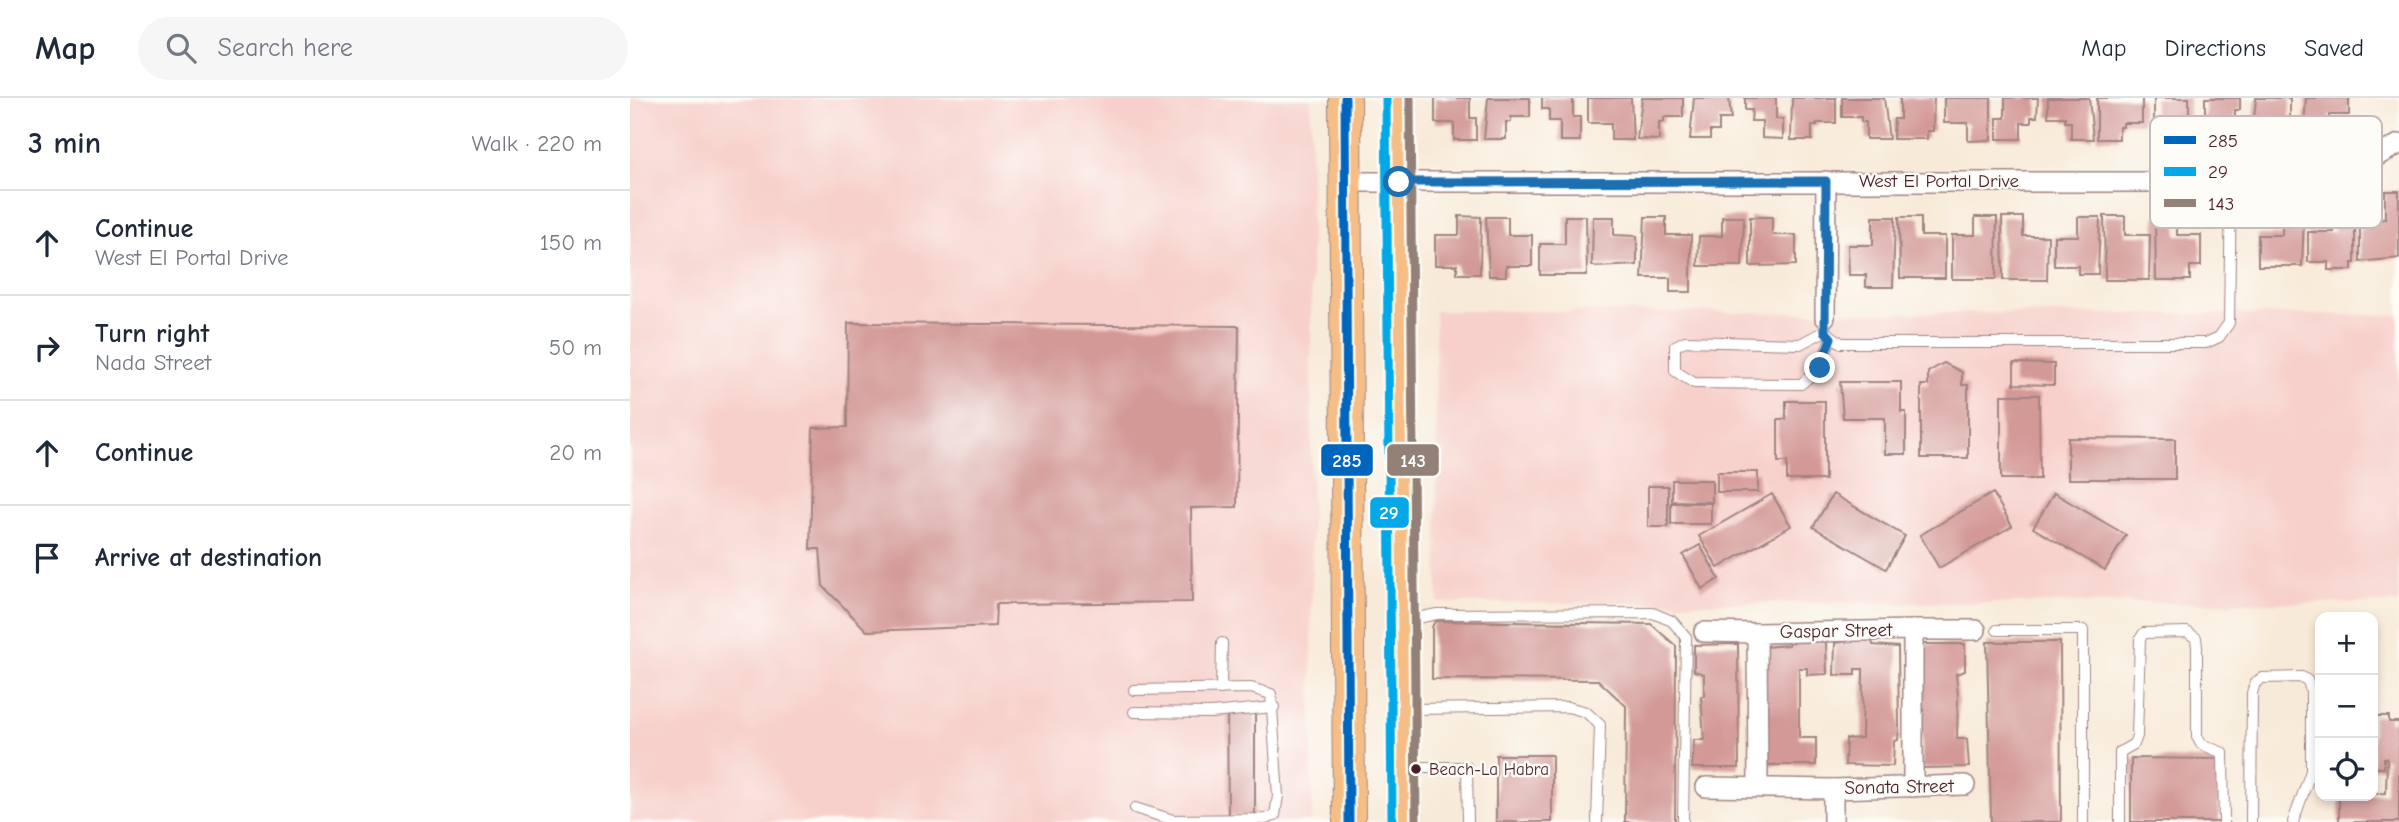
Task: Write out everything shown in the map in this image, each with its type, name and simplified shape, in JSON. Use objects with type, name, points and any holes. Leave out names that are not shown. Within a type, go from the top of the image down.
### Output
[{"type":"main road","points":[[1345,98],[1349,822]]},
{"type":"main road","points":[[1398,98],[1404,822]]},
{"type":"street","name":"West El Portal Drive","points":[[2382,153],[2399,144]]},
{"type":"street","points":[[1826,181],[1827,329]]},
{"type":"street","name":"West El Portal Drive","points":[[1345,182],[2150,183]]},
{"type":"street","points":[[1913,630],[1976,630]]},
{"type":"street","name":"Gaspar Street","points":[[1758,786],[1757,633],[1913,630],[1913,787]]},
{"type":"street","points":[[1704,632],[1757,633]]},
{"type":"street","name":"Sonata Street","points":[[1706,788],[1758,786],[1833,789],[1965,785]]},
{"type":"street","name":"Sonata Street","points":[[1833,789],[1833,822]]},
{"type":"lane","points":[[1827,329],[1841,343],[2206,343],[2219,337],[2229,323],[2230,228]]},
{"type":"lane","points":[[1827,329],[1820,368],[1801,384],[1695,383],[1675,372],[1675,346],[1685,341],[1800,344],[1809,342],[1827,329]]},
{"type":"lane","points":[[1403,620],[1437,614],[1653,613],[1672,621],[1686,637],[1683,822]]},
{"type":"lane","points":[[1997,630],[2083,629],[2083,822]]},
{"type":"lane","points":[[2120,822],[2120,752],[2134,744],[2137,736],[2140,639],[2144,633],[2187,632],[2196,638],[2197,648],[2197,737],[2201,744],[2223,753],[2224,822]]},
{"type":"lane","points":[[1221,689],[1222,643]]},
{"type":"lane","points":[[2251,822],[2252,693],[2255,683],[2262,678],[2302,677],[2308,681],[2311,691],[2311,771],[2293,822]]},
{"type":"lane","points":[[1134,690],[1265,690],[1272,694],[1278,796],[1275,815],[1266,819],[1172,820],[1135,808]]},
{"type":"lane","points":[[1134,712],[1210,713],[1274,707]]},
{"type":"lane","points":[[1404,709],[1568,707],[1586,712],[1600,725],[1597,822]]},
{"type":"lane","points":[[1404,767],[1467,767],[1468,822]]},
{"type":"shaded area","points":[[630,98],[1311,98],[1312,822],[630,822]]},
{"type":"shaded area","points":[[1435,311],[2399,315],[2399,603],[1438,603]]},
{"type":"building","points":[[1435,98],[1470,98],[1470,118],[1476,118],[1476,140],[1454,140],[1454,123],[1435,123]]},
{"type":"building","points":[[1488,98],[1530,98],[1530,117],[1511,117],[1511,122],[1506,122],[1506,139],[1484,139]]},
{"type":"building","points":[[1542,98],[1573,98],[1573,117],[1580,117],[1580,141],[1560,141],[1560,121],[1549,121],[1549,109],[1542,109]]},
{"type":"building","points":[[1588,98],[1631,98],[1633,140],[1611,140],[1611,123],[1588,123]]},
{"type":"building","points":[[1642,98],[1683,98],[1683,117],[1664,117],[1664,122],[1659,122],[1659,140],[1637,139]]},
{"type":"building","points":[[1694,98],[1729,98],[1731,119],[1719,119],[1719,131],[1710,131],[1710,139],[1690,139]]},
{"type":"building","points":[[1745,98],[1776,98],[1776,119],[1783,119],[1783,139],[1762,138],[1762,121],[1751,121],[1752,110],[1745,110]]},
{"type":"building","points":[[1792,98],[1836,98],[1836,123],[1817,123],[1817,126],[1812,126],[1812,140],[1791,140]]},
{"type":"building","points":[[1842,98],[1884,98],[1889,139],[1866,139],[1866,122],[1861,122],[1861,117],[1842,117]]},
{"type":"building","points":[[1900,98],[1934,98],[1933,131],[1927,131],[1927,139],[1893,139],[1894,119],[1900,119]]},
{"type":"building","points":[[1944,98],[1991,98],[1991,140],[1968,141],[1968,123],[1944,123]]},
{"type":"building","points":[[2005,98],[2038,98],[2037,117],[2031,117],[2031,123],[2021,123],[2021,139],[1997,139],[1997,118],[2005,118]]},
{"type":"building","points":[[2048,98],[2089,98],[2093,139],[2071,139],[2071,122],[2065,122],[2065,117],[2048,117]]},
{"type":"building","points":[[2097,98],[2142,98],[2142,123],[2123,123],[2123,127],[2119,127],[2119,139],[2097,139]]},
{"type":"building","points":[[2154,98],[2189,98],[2189,116],[2154,116]]},
{"type":"building","points":[[2205,98],[2240,98],[2240,110],[2235,110],[2235,116],[2205,116]]},
{"type":"building","points":[[2256,98],[2290,98],[2290,116],[2254,116]]},
{"type":"building","points":[[2306,98],[2349,98],[2349,115],[2305,116]]},
{"type":"building","points":[[2385,191],[2399,191],[2399,258],[2360,262],[2360,228],[2382,228],[2382,219],[2385,219]]},
{"type":"building","points":[[1459,216],[1481,217],[1480,274],[1457,274],[1457,265],[1435,265],[1435,235],[1459,235]]},
{"type":"building","points":[[1565,216],[1586,216],[1587,275],[1540,275],[1540,244],[1565,244]]},
{"type":"building","points":[[2104,216],[2125,216],[2125,235],[2150,235],[2149,280],[2105,280]]},
{"type":"building","points":[[1486,217],[1508,217],[1508,235],[1532,235],[1532,266],[1506,266],[1506,276],[1489,276]]},
{"type":"building","points":[[1593,217],[1614,217],[1614,235],[1637,236],[1637,265],[1592,265]]},
{"type":"building","points":[[1645,217],[1666,217],[1666,235],[1691,235],[1691,292],[1670,292],[1670,278],[1642,278]]},
{"type":"building","points":[[1722,217],[1744,217],[1742,266],[1698,266],[1699,236],[1722,236]]},
{"type":"building","points":[[1750,217],[1772,217],[1772,235],[1796,235],[1796,265],[1750,266]]},
{"type":"building","points":[[1873,217],[1895,217],[1893,287],[1866,287],[1866,275],[1849,275],[1848,245],[1873,245]]},
{"type":"building","points":[[1899,217],[1921,217],[1921,236],[1945,236],[1945,278],[1900,278]]},
{"type":"building","points":[[1975,217],[1997,217],[1996,279],[1952,279],[1952,235],[1975,235]]},
{"type":"building","points":[[2002,217],[2023,217],[2023,236],[2048,236],[2047,280],[2003,280]]},
{"type":"building","points":[[2078,217],[2100,217],[2098,274],[2078,274],[2078,266],[2054,266],[2054,236],[2078,236]]},
{"type":"building","points":[[2155,228],[2177,228],[2177,235],[2201,235],[2201,266],[2190,266],[2190,280],[2156,280]]},
{"type":"building","points":[[2282,228],[2304,228],[2302,266],[2258,266],[2258,235],[2282,235]]},
{"type":"building","points":[[2334,228],[2355,228],[2355,263],[2352,263],[2352,270],[2328,270],[2328,262],[2308,262],[2308,232],[2334,232]]},
{"type":"building","points":[[848,323],[1239,326],[1237,507],[1191,508],[1192,602],[996,604],[995,626],[867,631],[823,586],[820,549],[810,549],[813,428],[847,427]]},
{"type":"building","points":[[1944,363],[1962,372],[1962,385],[1968,385],[1968,458],[1921,458],[1921,385],[1928,385],[1928,372]]},
{"type":"building","points":[[2014,363],[2054,364],[2054,385],[2014,384]]},
{"type":"building","points":[[1840,382],[1901,382],[1901,412],[1906,412],[1906,454],[1885,454],[1885,418],[1843,418]]},
{"type":"building","points":[[2001,395],[2039,395],[2040,479],[2001,479]]},
{"type":"building","points":[[1786,401],[1825,401],[1825,480],[1787,480],[1787,462],[1778,462],[1778,419],[1786,419]]},
{"type":"building","points":[[2068,438],[2175,439],[2175,479],[2068,479]]},
{"type":"building","points":[[1717,472],[1758,472],[1758,492],[1717,492]]},
{"type":"building","points":[[1672,480],[1712,480],[1712,502],[1672,501]]},
{"type":"building","points":[[1648,486],[1668,486],[1668,527],[1648,527]]},
{"type":"building","points":[[1993,493],[2012,526],[1939,568],[1920,535]]},
{"type":"building","points":[[2054,493],[2126,535],[2105,570],[2033,528]]},
{"type":"building","points":[[1772,494],[1791,526],[1718,568],[1699,536]]},
{"type":"building","points":[[1833,494],[1905,536],[1886,569],[1813,527]]},
{"type":"building","points":[[1671,503],[1711,503],[1711,524],[1671,524]]},
{"type":"building","points":[[1700,545],[1719,579],[1702,589],[1683,555]]},
{"type":"building","points":[[1435,621],[1651,624],[1676,646],[1675,822],[1625,822],[1626,706],[1598,680],[1432,679],[1432,627]]},
{"type":"building","points":[[1789,640],[1826,642],[1827,674],[1807,675],[1807,668],[1799,668],[1799,738],[1816,738],[1816,765],[1768,765],[1764,647],[1789,645]]},
{"type":"building","points":[[1872,640],[1873,645],[1898,647],[1899,730],[1898,740],[1894,741],[1893,766],[1845,765],[1846,739],[1862,738],[1863,669],[1855,669],[1855,675],[1834,675],[1835,643]]},
{"type":"building","points":[[1987,642],[2060,642],[2061,822],[1991,822]]},
{"type":"building","points":[[1738,644],[1739,768],[1692,768],[1694,740],[1704,740],[1701,696],[1704,696],[1704,674],[1694,671],[1694,645]]},
{"type":"building","points":[[1921,644],[1965,644],[1965,671],[1956,674],[1957,739],[1967,739],[1969,767],[1922,768]]},
{"type":"building","points":[[1227,712],[1255,712],[1255,816],[1228,816]]},
{"type":"building","points":[[2378,716],[2389,716],[2389,722],[2399,722],[2399,822],[2339,822],[2339,801],[2378,801],[2378,794],[2386,793],[2387,758],[2384,758],[2384,768],[2378,768]]},
{"type":"building","points":[[1496,755],[1552,755],[1552,822],[1496,822]]},
{"type":"building","points":[[2131,758],[2219,759],[2219,822],[2131,822]]},
{"type":"transit line","name":"285","points":[[1345,98],[1349,822]]},
{"type":"transit line","name":"29","points":[[1386,98],[1392,822]]},
{"type":"transit line","name":"143","points":[[1410,98],[1416,822]]},
{"type":"place","name":"Beach-La Habra","points":[[1416,769]]},
{"type":"route","points":[[1399,182],[1826,181],[1825,331],[1831,338],[1820,368]]}]
